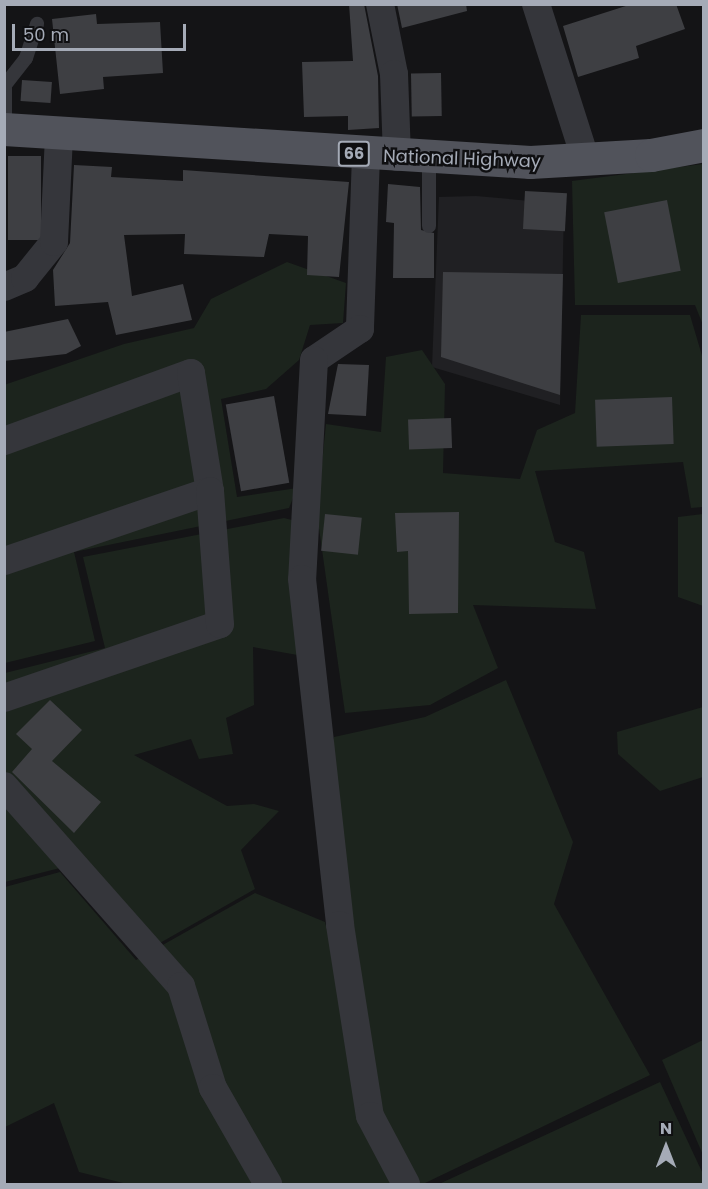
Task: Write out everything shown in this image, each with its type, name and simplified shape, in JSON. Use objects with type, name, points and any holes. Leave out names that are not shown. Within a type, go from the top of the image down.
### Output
[{"type":"main road","name":"National Highway","points":[[5,129],[429,158],[586,161],[704,145]]},
{"type":"street","points":[[380,4],[394,74],[360,329],[314,360],[302,579],[340,925],[370,1116],[406,1184]]},
{"type":"street","points":[[536,4],[586,161]]},
{"type":"street","points":[[4,287],[25,278],[54,242],[59,134]]},
{"type":"street","points":[[4,441],[191,373],[210,491],[220,624],[4,698]]},
{"type":"street","points":[[4,561],[210,491]]},
{"type":"street","points":[[4,786],[181,986],[213,1088],[268,1185]]},
{"type":"lane","points":[[5,129],[5,85],[26,58],[37,24]]},
{"type":"lane","points":[[429,158],[429,226]]},
{"type":"shaded area","points":[[703,164],[703,325],[695,305],[575,305],[572,181]]},
{"type":"shaded area","points":[[476,196],[564,204],[560,405],[432,367],[439,197]]},
{"type":"shaded area","points":[[287,262],[346,283],[343,323],[310,325],[299,360],[266,389],[221,399],[237,497],[297,488],[289,508],[74,552],[95,641],[5,663],[4,385],[124,344],[194,328],[211,299]]},
{"type":"shaded area","points":[[581,315],[690,315],[703,359],[703,507],[691,508],[683,462],[535,471],[555,542],[584,552],[596,609],[473,605],[498,668],[430,705],[345,713],[317,514],[326,424],[381,432],[386,357],[422,350],[445,384],[443,473],[520,479],[537,430],[575,413]]},
{"type":"shaded area","points":[[704,514],[703,606],[678,597],[678,517]]},
{"type":"shaded area","points":[[284,518],[296,521],[303,656],[253,647],[254,705],[226,718],[233,754],[199,759],[191,739],[134,755],[227,806],[254,804],[279,811],[241,850],[255,889],[137,956],[60,868],[5,882],[5,673],[105,648],[83,557]]},
{"type":"shaded area","points":[[506,680],[573,842],[554,904],[650,1075],[423,1184],[395,1184],[323,889],[334,737],[425,717]]},
{"type":"shaded area","points":[[703,707],[703,777],[660,791],[618,754],[617,732]]},
{"type":"shaded area","points":[[60,872],[136,960],[255,893],[325,922],[392,1184],[127,1184],[79,1172],[54,1103],[5,1127],[5,887]]},
{"type":"shaded area","points":[[703,1040],[703,1155],[662,1060]]},
{"type":"shaded area","points":[[660,1082],[703,1174],[703,1184],[439,1184]]},
{"type":"building","points":[[349,4],[364,4],[378,76],[379,128],[348,130],[348,116],[304,117],[302,62],[353,61]]},
{"type":"building","points":[[397,4],[466,4],[467,11],[402,28]]},
{"type":"building","points":[[632,4],[676,4],[685,29],[636,46],[639,58],[578,77],[563,26]]},
{"type":"building","points":[[96,14],[97,24],[160,22],[163,73],[103,77],[104,89],[60,94],[52,19]]},
{"type":"building","points":[[441,73],[442,116],[412,117],[411,74]]},
{"type":"building","points":[[22,80],[52,82],[50,103],[21,101]]},
{"type":"building","points":[[8,156],[41,156],[41,240],[8,240]]},
{"type":"building","points":[[74,165],[112,167],[111,177],[183,181],[183,170],[349,182],[339,277],[307,275],[308,236],[269,234],[264,257],[184,254],[185,234],[124,235],[132,296],[183,284],[192,320],[116,335],[108,302],[55,306],[53,270],[70,243]]},
{"type":"building","points":[[388,184],[420,187],[421,230],[434,233],[434,278],[393,278],[394,223],[386,222]]},
{"type":"building","points":[[525,191],[567,193],[565,231],[523,229]]},
{"type":"building","points":[[667,200],[681,271],[618,283],[604,212]]},
{"type":"building","points":[[443,272],[563,274],[560,395],[441,357]]},
{"type":"building","points":[[68,319],[81,346],[66,354],[4,361],[4,332]]},
{"type":"building","points":[[338,364],[369,365],[366,416],[328,414]]},
{"type":"building","points":[[274,396],[289,483],[241,491],[226,405]]},
{"type":"building","points":[[672,397],[674,444],[597,447],[595,400]]},
{"type":"building","points":[[451,418],[452,448],[409,449],[408,420]]},
{"type":"building","points":[[459,512],[458,613],[409,614],[408,551],[397,552],[395,513]]},
{"type":"building","points":[[325,514],[362,518],[358,555],[321,551]]},
{"type":"building","points":[[50,700],[82,730],[52,761],[101,802],[74,833],[12,772],[32,749],[16,734]]}]
